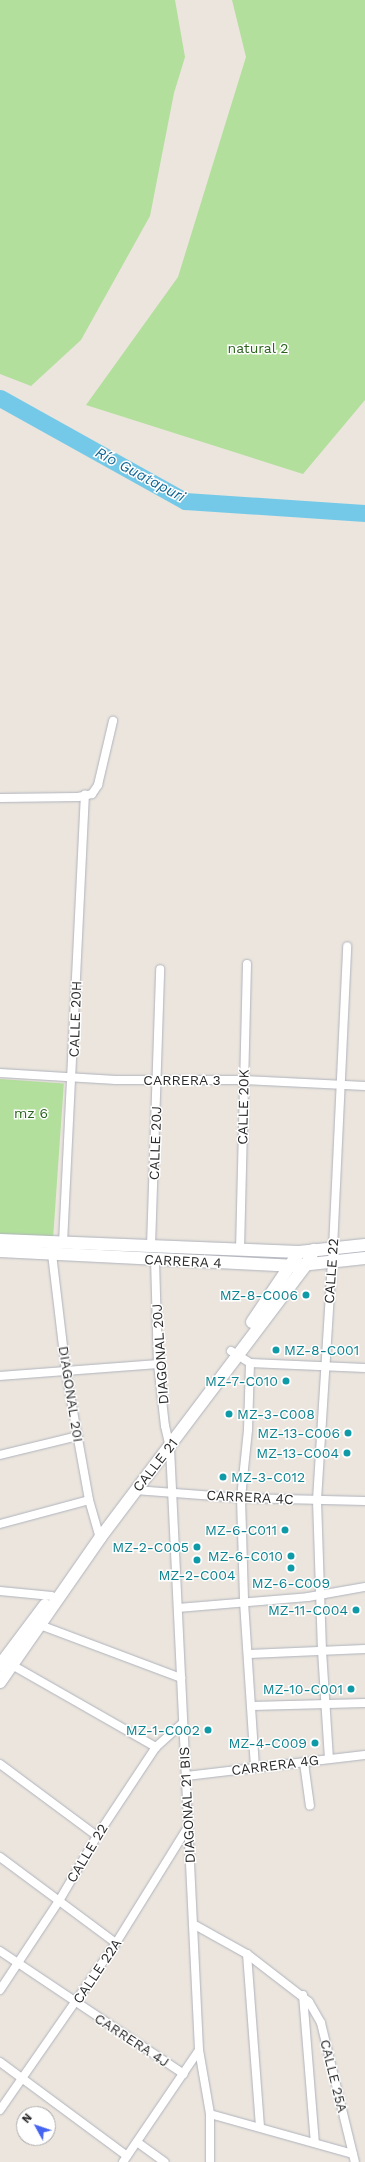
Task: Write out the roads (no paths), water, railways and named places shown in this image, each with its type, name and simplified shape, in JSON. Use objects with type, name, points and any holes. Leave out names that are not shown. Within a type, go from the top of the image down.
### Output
[{"type":"main road","name":"CARRERA 4","points":[[0,1240],[299,1252],[365,1245]]},
{"type":"main road","name":"CALLE 21","points":[[233,1354],[307,1263],[314,1250]]},
{"type":"main road","name":"CARRERA 4","points":[[0,1251],[292,1266],[332,1260],[365,1258]]},
{"type":"main road","name":"CALLE 21","points":[[0,1681],[40,1625],[99,1536],[233,1354],[292,1266],[299,1252]]},
{"type":"main road","name":"CALLE 21","points":[[0,1665],[52,1596],[136,1490],[168,1443]]},
{"type":"street","points":[[0,798],[92,794],[98,785],[113,721]]},
{"type":"street","name":"CALLE 20H","points":[[63,1243],[85,795]]},
{"type":"street","name":"CALLE 22","points":[[329,1758],[327,1704],[322,1651],[317,1500],[333,1248],[347,946]]},
{"type":"street","name":"CALLE 20K","points":[[240,1250],[247,964]]},
{"type":"street","name":"CALLE 20J","points":[[151,1246],[158,1079],[160,969]]},
{"type":"street","name":"CARRERA 3","points":[[0,1073],[72,1078],[244,1080],[365,1086]]},
{"type":"street","name":"DIAGONAL 20I","points":[[52,1254],[66,1372],[89,1500],[99,1536]]},
{"type":"street","name":"DIAGONAL 20J","points":[[154,1259],[158,1364],[168,1443]]},
{"type":"street","points":[[233,1354],[250,1363],[365,1368]]},
{"type":"street","points":[[250,1363],[248,1430],[241,1498],[244,1602],[249,1654],[255,1768]]},
{"type":"street","points":[[0,1376],[158,1364]]},
{"type":"street","points":[[0,1455],[78,1436]]},
{"type":"street","name":"DIAGONAL 21 BIS","points":[[168,1443],[178,1608],[199,2050],[210,2114],[210,2162]]},
{"type":"street","name":"CARRERA 4C","points":[[136,1490],[241,1498],[365,1501]]},
{"type":"street","points":[[0,1524],[89,1500]]},
{"type":"street","points":[[178,1608],[320,1595],[365,1586]]},
{"type":"street","points":[[0,1591],[52,1596]]},
{"type":"street","points":[[40,1625],[181,1678]]},
{"type":"street","points":[[249,1654],[365,1649]]},
{"type":"street","points":[[12,1665],[156,1747]]},
{"type":"street","points":[[252,1706],[365,1703]]},
{"type":"street","name":"CALLE 22","points":[[0,1990],[59,1901],[97,1836],[156,1747],[183,1724]]},
{"type":"street","name":"CARRERA 4G","points":[[186,1776],[304,1763],[329,1758],[365,1755]]},
{"type":"street","points":[[304,1763],[310,1806]]},
{"type":"street","points":[[0,1764],[97,1836]]},
{"type":"street","name":"CALLE 22A","points":[[0,2110],[23,2079],[116,1943],[188,1827]]},
{"type":"street","points":[[0,1857],[116,1943]]},
{"type":"street","points":[[193,1924],[248,1954],[303,1995],[315,2143]]},
{"type":"street","name":"CARRERA 4J","points":[[0,1951],[17,1965],[184,2074]]},
{"type":"street","points":[[248,1954],[260,2127]]},
{"type":"street","name":"CALLE 25A","points":[[303,1995],[321,2023],[355,2162]]},
{"type":"street","points":[[0,2062],[125,2159],[199,2050]]},
{"type":"street","points":[[210,2114],[353,2154]]},
{"type":"street","points":[[137,2142],[165,2162]]},
{"type":"waterway","name":"Río Guatapuri","points":[[0,398],[185,501],[365,513]]},
{"type":"place","name":"MZ-8-C006","points":[[306,1295]]},
{"type":"place","name":"MZ-8-C001","points":[[276,1350]]},
{"type":"place","name":"MZ-7-C010","points":[[286,1381]]},
{"type":"place","name":"MZ-3-C008","points":[[229,1414]]},
{"type":"place","name":"MZ-13-C006","points":[[348,1433]]},
{"type":"place","name":"MZ-13-C004","points":[[347,1453]]},
{"type":"place","name":"MZ-3-C012","points":[[223,1477]]},
{"type":"place","name":"MZ-6-C011","points":[[285,1530]]},
{"type":"place","name":"MZ-2-C005","points":[[197,1547]]},
{"type":"place","name":"MZ-6-C010","points":[[291,1556]]},
{"type":"place","name":"MZ-2-C004","points":[[197,1560]]},
{"type":"place","name":"MZ-6-C009","points":[[291,1568]]},
{"type":"place","name":"MZ-11-C004","points":[[356,1610]]},
{"type":"place","name":"MZ-10-C001","points":[[351,1689]]},
{"type":"place","name":"MZ-1-C002","points":[[208,1730]]},
{"type":"place","name":"MZ-4-C009","points":[[315,1743]]},
{"type":"park label","name":"natural 2","points":[[258,348]]},
{"type":"park label","name":"mz 6","points":[[31,1113]]}]
